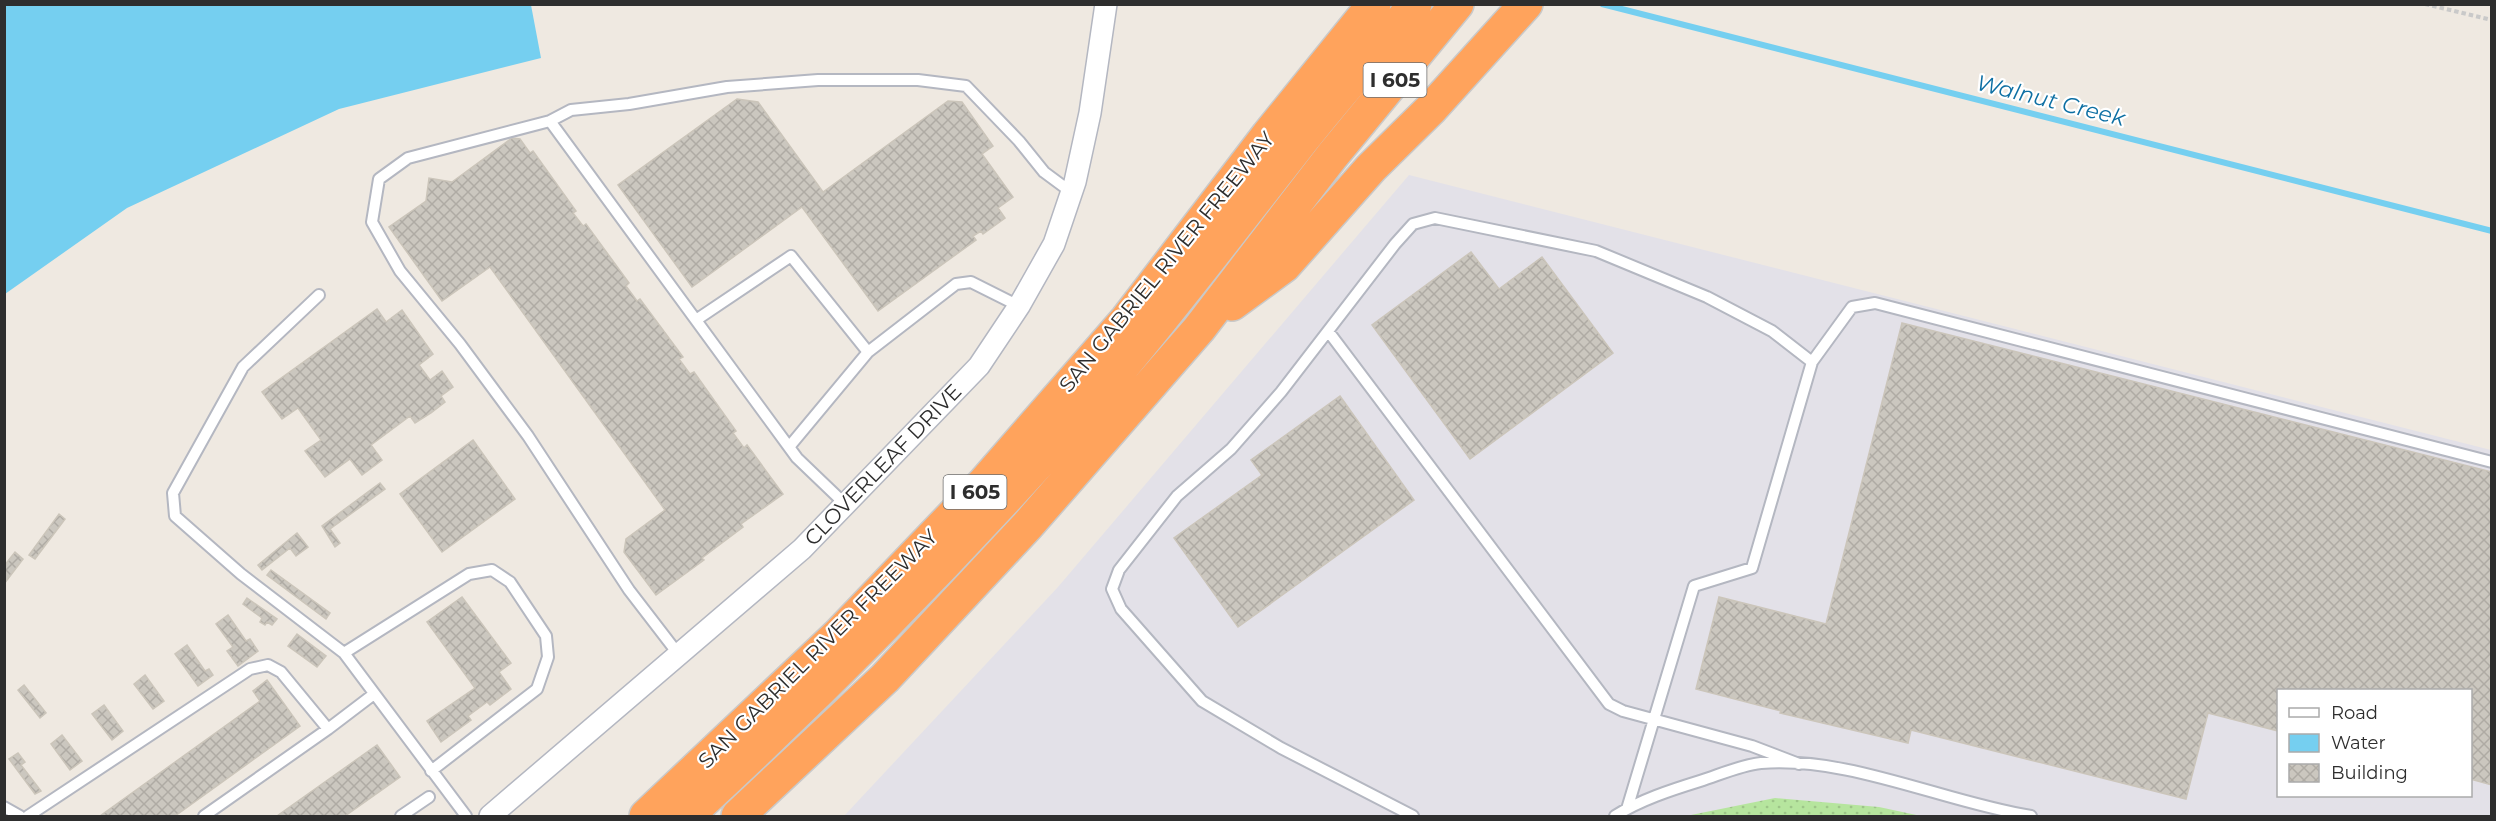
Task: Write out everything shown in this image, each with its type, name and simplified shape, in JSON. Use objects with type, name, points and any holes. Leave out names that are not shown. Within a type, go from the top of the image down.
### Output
[{"type":"highway","name":"SAN GABRIEL RIVER FREEWAY","points":[[646,816],[840,633],[983,484],[1283,140],[1374,4]]},
{"type":"highway","points":[[687,816],[787,724],[932,577],[1062,436],[1186,290],[1283,140],[1415,4]]},
{"type":"highway","name":"I 605","points":[[738,816],[885,678],[1028,525],[1199,329],[1330,160],[1457,4]]},
{"type":"highway","points":[[1199,329],[1284,266],[1371,168],[1439,100],[1526,4]]},
{"type":"highway","points":[[707,816],[875,656],[1029,495],[1170,330],[1299,168],[1330,160]]},
{"type":"street","name":"CLOVERLEAF DRIVE","points":[[490,816],[802,549],[979,366],[1019,306],[1054,244],[1071,192],[1090,113],[1106,4]]},
{"type":"lane","points":[[679,655],[629,590],[514,418],[460,344],[400,271],[372,222],[379,179],[408,158],[550,121],[571,110],[629,104],[727,87],[818,80],[918,80],[966,86],[1019,141],[1044,172],[1071,192]]},
{"type":"lane","points":[[550,121],[797,458],[845,504]]},
{"type":"lane","points":[[1413,816],[1281,748],[1202,701],[1121,609],[1112,589],[1119,570],[1177,496],[1231,449],[1281,392],[1395,244],[1413,224],[1435,218],[1596,251],[1707,297],[1772,331],[1812,362]]},
{"type":"lane","points":[[696,320],[791,256],[868,352]]},
{"type":"lane","points":[[789,447],[868,352],[956,284],[971,282],[1019,306]]},
{"type":"lane","points":[[319,295],[243,367],[173,493],[175,516],[241,574],[344,653],[466,816]]},
{"type":"lane","points":[[1627,809],[1694,586],[1752,568],[1812,362],[1852,307],[1875,303],[2492,462]]},
{"type":"lane","points":[[1328,331],[1609,704],[1623,711],[1752,746],[1799,764]]},
{"type":"lane","points":[[344,653],[469,574],[492,570],[510,582],[546,636],[548,657],[537,689],[431,771]]},
{"type":"lane","points":[[28,816],[250,669],[268,665],[281,672],[328,729]]},
{"type":"lane","points":[[204,816],[374,694]]},
{"type":"lane","points":[[1615,816],[1677,789],[1760,763],[1799,764],[1862,773],[2031,816]]},
{"type":"lane","points":[[401,816],[429,796]]},
{"type":"lane","points":[[4,807],[20,816]]},
{"type":"path","points":[[2425,4],[2492,20]]},
{"type":"shaded area","points":[[1409,175],[2491,450],[2491,816],[844,816],[1058,587]]},
{"type":"green space","points":[[1775,798],[1879,807],[1921,816],[1686,816]]},
{"type":"water","points":[[5,4],[531,5],[541,58],[339,109],[127,208],[5,294]]},
{"type":"building","points":[[737,99],[758,102],[823,192],[948,101],[962,102],[993,146],[982,154],[1013,197],[998,208],[1005,218],[983,234],[981,231],[973,236],[976,240],[878,311],[802,207],[692,287],[618,185]]},
{"type":"building","points":[[512,138],[520,139],[530,153],[533,151],[576,211],[573,213],[583,226],[586,224],[629,283],[626,286],[637,301],[640,299],[683,357],[679,359],[690,374],[694,372],[736,431],[733,433],[744,448],[747,445],[783,494],[741,524],[743,527],[702,558],[704,560],[656,595],[624,552],[626,539],[665,510],[490,267],[442,301],[389,227],[426,201],[429,178],[452,182]]},
{"type":"building","points":[[1471,252],[1499,289],[1542,257],[1613,353],[1470,459],[1372,325]]},
{"type":"building","points":[[377,309],[386,322],[402,310],[433,354],[419,365],[430,380],[442,371],[453,387],[441,396],[445,402],[431,413],[415,423],[410,416],[371,445],[382,460],[362,475],[350,459],[325,477],[305,451],[321,440],[298,408],[282,419],[262,392]]},
{"type":"building","points":[[1902,323],[2492,472],[2492,785],[2472,780],[2472,689],[2277,689],[2277,731],[2208,713],[2186,799],[1911,730],[1908,743],[1780,713],[1781,711],[1696,689],[1719,597],[1826,624]]},
{"type":"building","points":[[1340,396],[1414,500],[1238,627],[1174,538],[1262,475],[1251,460]]},
{"type":"building","points":[[473,440],[515,499],[442,552],[400,494]]},
{"type":"building","points":[[380,483],[385,489],[330,529],[340,543],[335,547],[322,526]]},
{"type":"building","points":[[59,514],[65,519],[35,559],[29,555]]},
{"type":"building","points":[[297,533],[308,547],[296,556],[290,548],[262,570],[258,565]]},
{"type":"building","points":[[15,552],[23,559],[4,584],[4,566]]},
{"type":"building","points":[[271,570],[330,613],[326,619],[267,575]]},
{"type":"building","points":[[462,597],[511,663],[499,672],[511,689],[490,705],[487,702],[468,716],[471,720],[441,742],[427,721],[475,688],[427,622]]},
{"type":"building","points":[[247,598],[277,619],[272,625],[260,622],[262,618],[243,604]]},
{"type":"building","points":[[228,615],[246,641],[250,639],[258,651],[238,666],[227,651],[233,647],[216,624]]},
{"type":"building","points":[[297,634],[326,656],[317,667],[288,646]]},
{"type":"building","points":[[187,645],[205,671],[209,669],[213,675],[198,686],[175,654]]},
{"type":"building","points":[[145,675],[164,701],[153,709],[134,684]]},
{"type":"building","points":[[267,680],[300,726],[175,816],[100,816],[260,701],[253,691]]},
{"type":"building","points":[[24,685],[46,713],[40,718],[18,690]]},
{"type":"building","points":[[104,705],[123,731],[112,740],[92,714]]},
{"type":"building","points":[[62,735],[82,761],[70,770],[51,744]]},
{"type":"building","points":[[377,745],[400,777],[345,816],[277,816]]},
{"type":"building","points":[[18,753],[25,762],[21,765],[41,791],[35,794],[9,759]]},
{"type":"waterway","name":"Walnut Creek","points":[[1602,4],[2492,231]]}]
